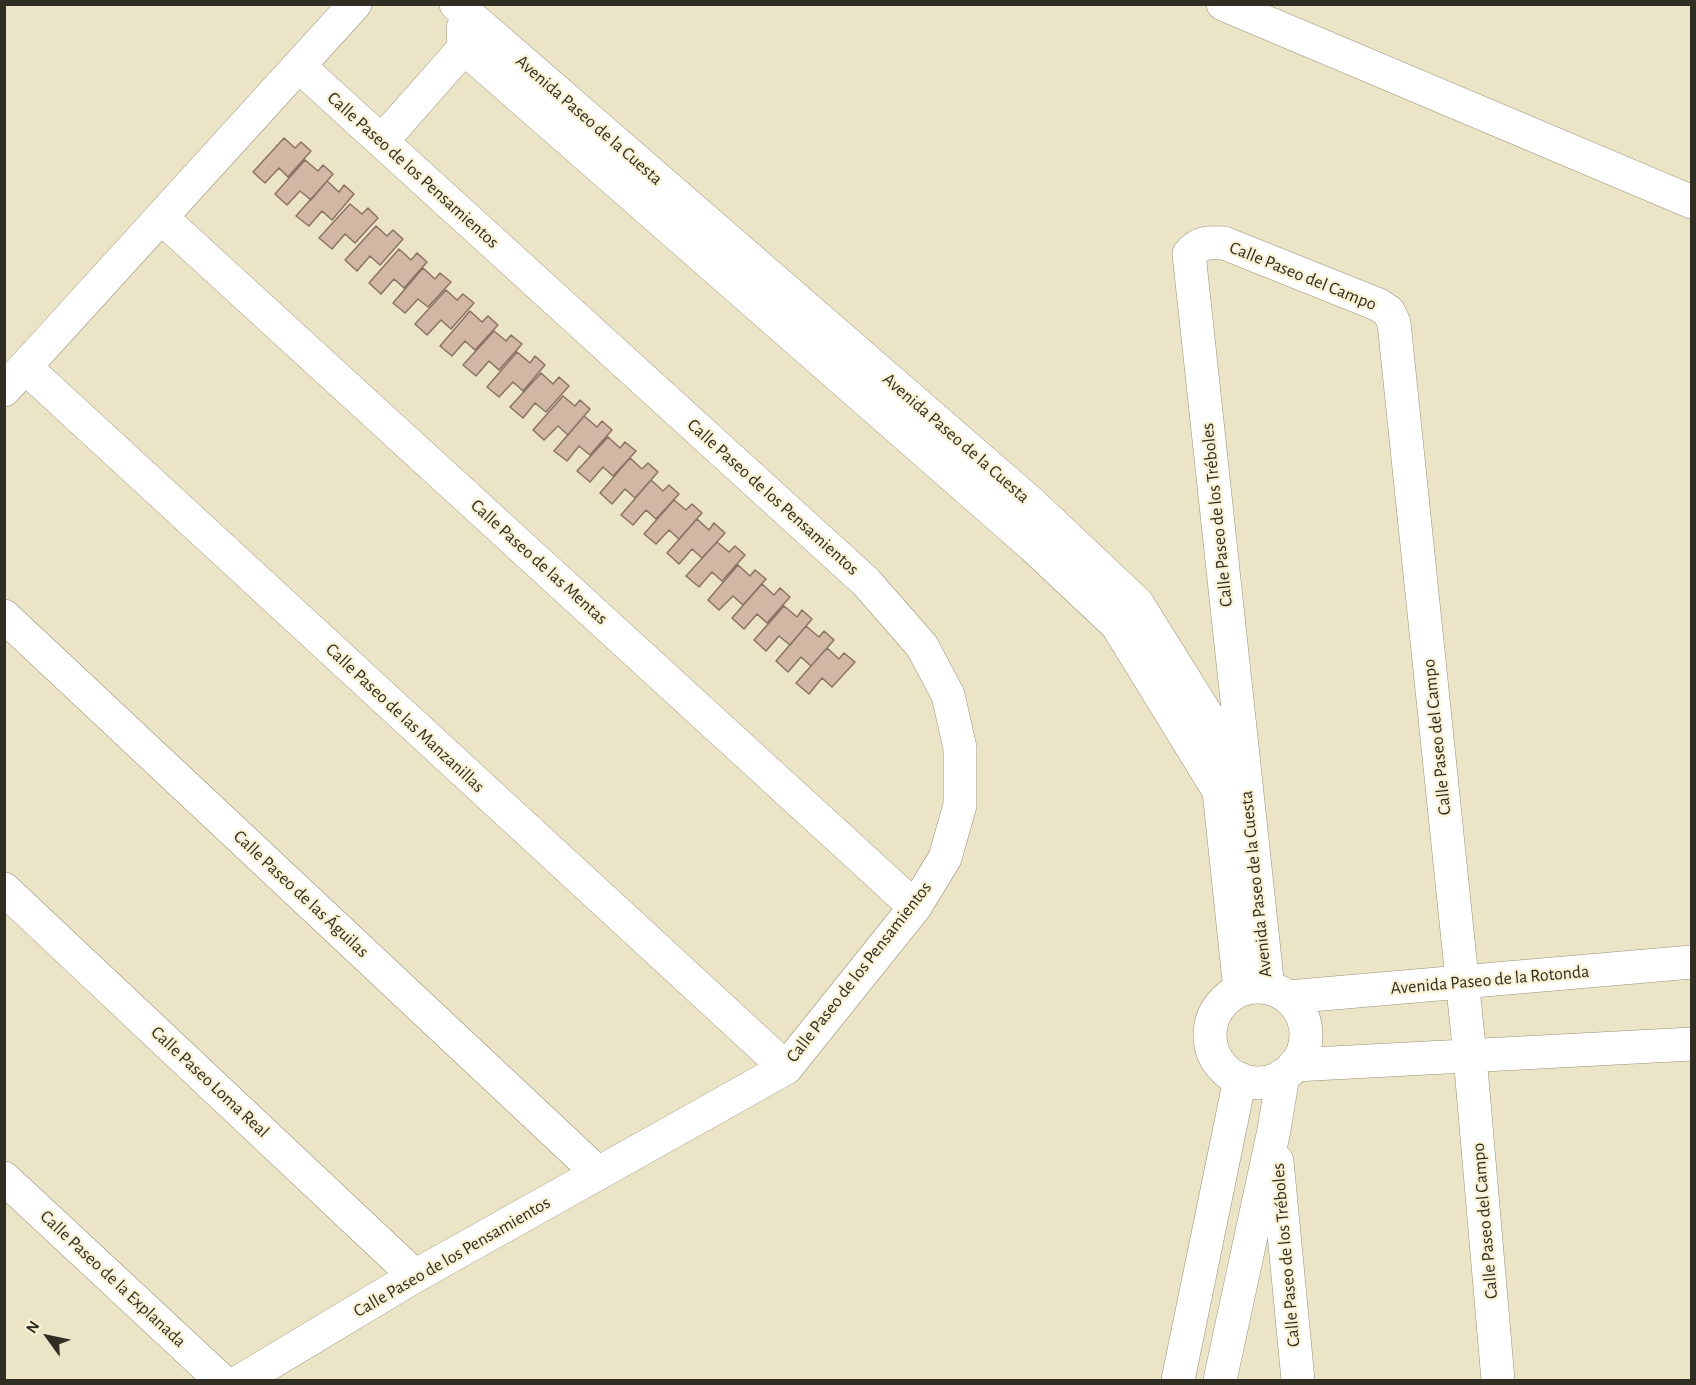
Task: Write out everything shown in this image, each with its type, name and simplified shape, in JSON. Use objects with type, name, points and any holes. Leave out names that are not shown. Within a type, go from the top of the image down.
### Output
[{"type":"street","points":[[15,378],[355,4]]},
{"type":"street","points":[[382,141],[464,48],[464,31],[455,4]]},
{"type":"street","name":"Avenida Paseo de la Cuesta","points":[[455,4],[1030,502],[1137,603],[1245,776],[1265,992]]},
{"type":"street","points":[[1223,4],[1692,202]]},
{"type":"street","name":"Avenida Paseo de la Cuesta","points":[[464,48],[1033,546],[1117,626],[1219,791],[1265,992]]},
{"type":"street","name":"Calle Paseo de los Pensamientos","points":[[242,1380],[415,1276],[786,1068],[915,907],[945,858],[960,805],[960,748],[948,695],[922,646],[866,582],[300,67]]},
{"type":"street","name":"Calle Paseo de las Mentas","points":[[162,218],[915,907]]},
{"type":"street","name":"Calle Paseo del Campo","points":[[1189,254],[1202,243],[1224,243],[1379,305],[1389,312],[1394,323],[1470,1056],[1498,1380]]},
{"type":"street","name":"Calle Paseo de los Tréboles","points":[[1189,254],[1245,776]]},
{"type":"street","name":"Calle Paseo de las Manzanillas","points":[[15,378],[786,1068]]},
{"type":"street","name":"Calle Paseo de las Águilas","points":[[4,616],[598,1173]]},
{"type":"street","name":"Calle Paseo Loma Real","points":[[4,889],[415,1276]]},
{"type":"street","name":"Avenida Paseo de la Rotonda","points":[[1265,992],[1462,982],[1692,962]]},
{"type":"street","points":[[1220,1380],[1274,1130],[1289,1070],[1302,1053],[1305,1038],[1304,1023],[1298,1009],[1265,992],[1227,998],[1211,1021],[1212,1049],[1218,1062],[1228,1073],[1240,1080],[1254,1083],[1269,1081],[1289,1070],[1470,1056],[1692,1044]]},
{"type":"street","points":[[1178,1380],[1240,1080]]},
{"type":"street","name":"Calle Paseo de los Tréboles","points":[[1274,1130],[1298,1380]]},
{"type":"street","name":"Calle Paseo de la Explanada","points":[[4,1178],[221,1380]]},
{"type":"building","points":[[284,138],[295,148],[301,142],[311,151],[288,177],[279,168],[265,183],[253,172]]},
{"type":"building","points":[[305,160],[318,171],[323,165],[333,174],[311,200],[300,191],[287,205],[275,194]]},
{"type":"building","points":[[327,181],[339,192],[344,185],[354,194],[332,220],[322,211],[309,226],[296,216]]},
{"type":"building","points":[[350,204],[362,214],[368,208],[378,218],[355,243],[345,234],[332,249],[319,238]]},
{"type":"building","points":[[376,226],[387,236],[393,230],[403,239],[380,265],[370,256],[357,271],[345,260]]},
{"type":"building","points":[[399,249],[411,260],[417,253],[427,262],[404,288],[394,279],[381,294],[369,283]]},
{"type":"building","points":[[423,268],[435,279],[440,273],[451,282],[428,307],[418,299],[405,313],[393,303]]},
{"type":"building","points":[[446,290],[457,300],[463,294],[474,303],[451,329],[441,320],[427,335],[415,324]]},
{"type":"building","points":[[470,311],[482,322],[488,316],[498,325],[475,350],[465,341],[452,356],[440,346]]},
{"type":"building","points":[[494,331],[506,341],[511,335],[522,344],[499,370],[489,361],[476,376],[463,365]]},
{"type":"building","points":[[517,352],[530,363],[535,356],[545,365],[523,391],[513,382],[499,397],[487,387]]},
{"type":"building","points":[[541,373],[553,384],[559,377],[569,386],[546,412],[535,403],[523,418],[510,407]]},
{"type":"building","points":[[563,396],[575,406],[580,400],[590,409],[568,435],[558,426],[544,440],[533,430]]},
{"type":"building","points":[[584,416],[597,427],[602,421],[612,430],[590,455],[579,446],[567,461],[554,451]]},
{"type":"building","points":[[608,437],[620,448],[625,442],[636,451],[613,476],[603,467],[590,482],[577,471]]},
{"type":"building","points":[[630,458],[642,469],[648,463],[658,472],[635,498],[625,489],[612,504],[600,493]]},
{"type":"building","points":[[651,480],[663,491],[669,485],[679,494],[656,519],[646,510],[633,525],[621,515]]},
{"type":"building","points":[[674,500],[686,510],[692,504],[702,513],[679,539],[669,530],[656,544],[644,534]]},
{"type":"building","points":[[697,519],[709,530],[714,523],[725,533],[702,558],[692,549],[679,564],[667,553]]},
{"type":"building","points":[[717,542],[729,552],[735,546],[745,555],[722,581],[712,572],[699,587],[686,576]]},
{"type":"building","points":[[738,565],[750,576],[755,570],[766,579],[743,605],[733,596],[719,610],[708,600]]},
{"type":"building","points":[[762,584],[774,595],[780,588],[790,597],[767,623],[757,614],[744,629],[732,618]]},
{"type":"building","points":[[784,606],[797,617],[802,610],[812,619],[790,645],[779,636],[766,651],[754,640]]},
{"type":"building","points":[[806,626],[819,637],[824,631],[834,640],[811,666],[801,657],[788,672],[776,661]]},
{"type":"building","points":[[827,648],[839,659],[844,653],[855,662],[832,687],[822,678],[809,694],[796,683]]}]
